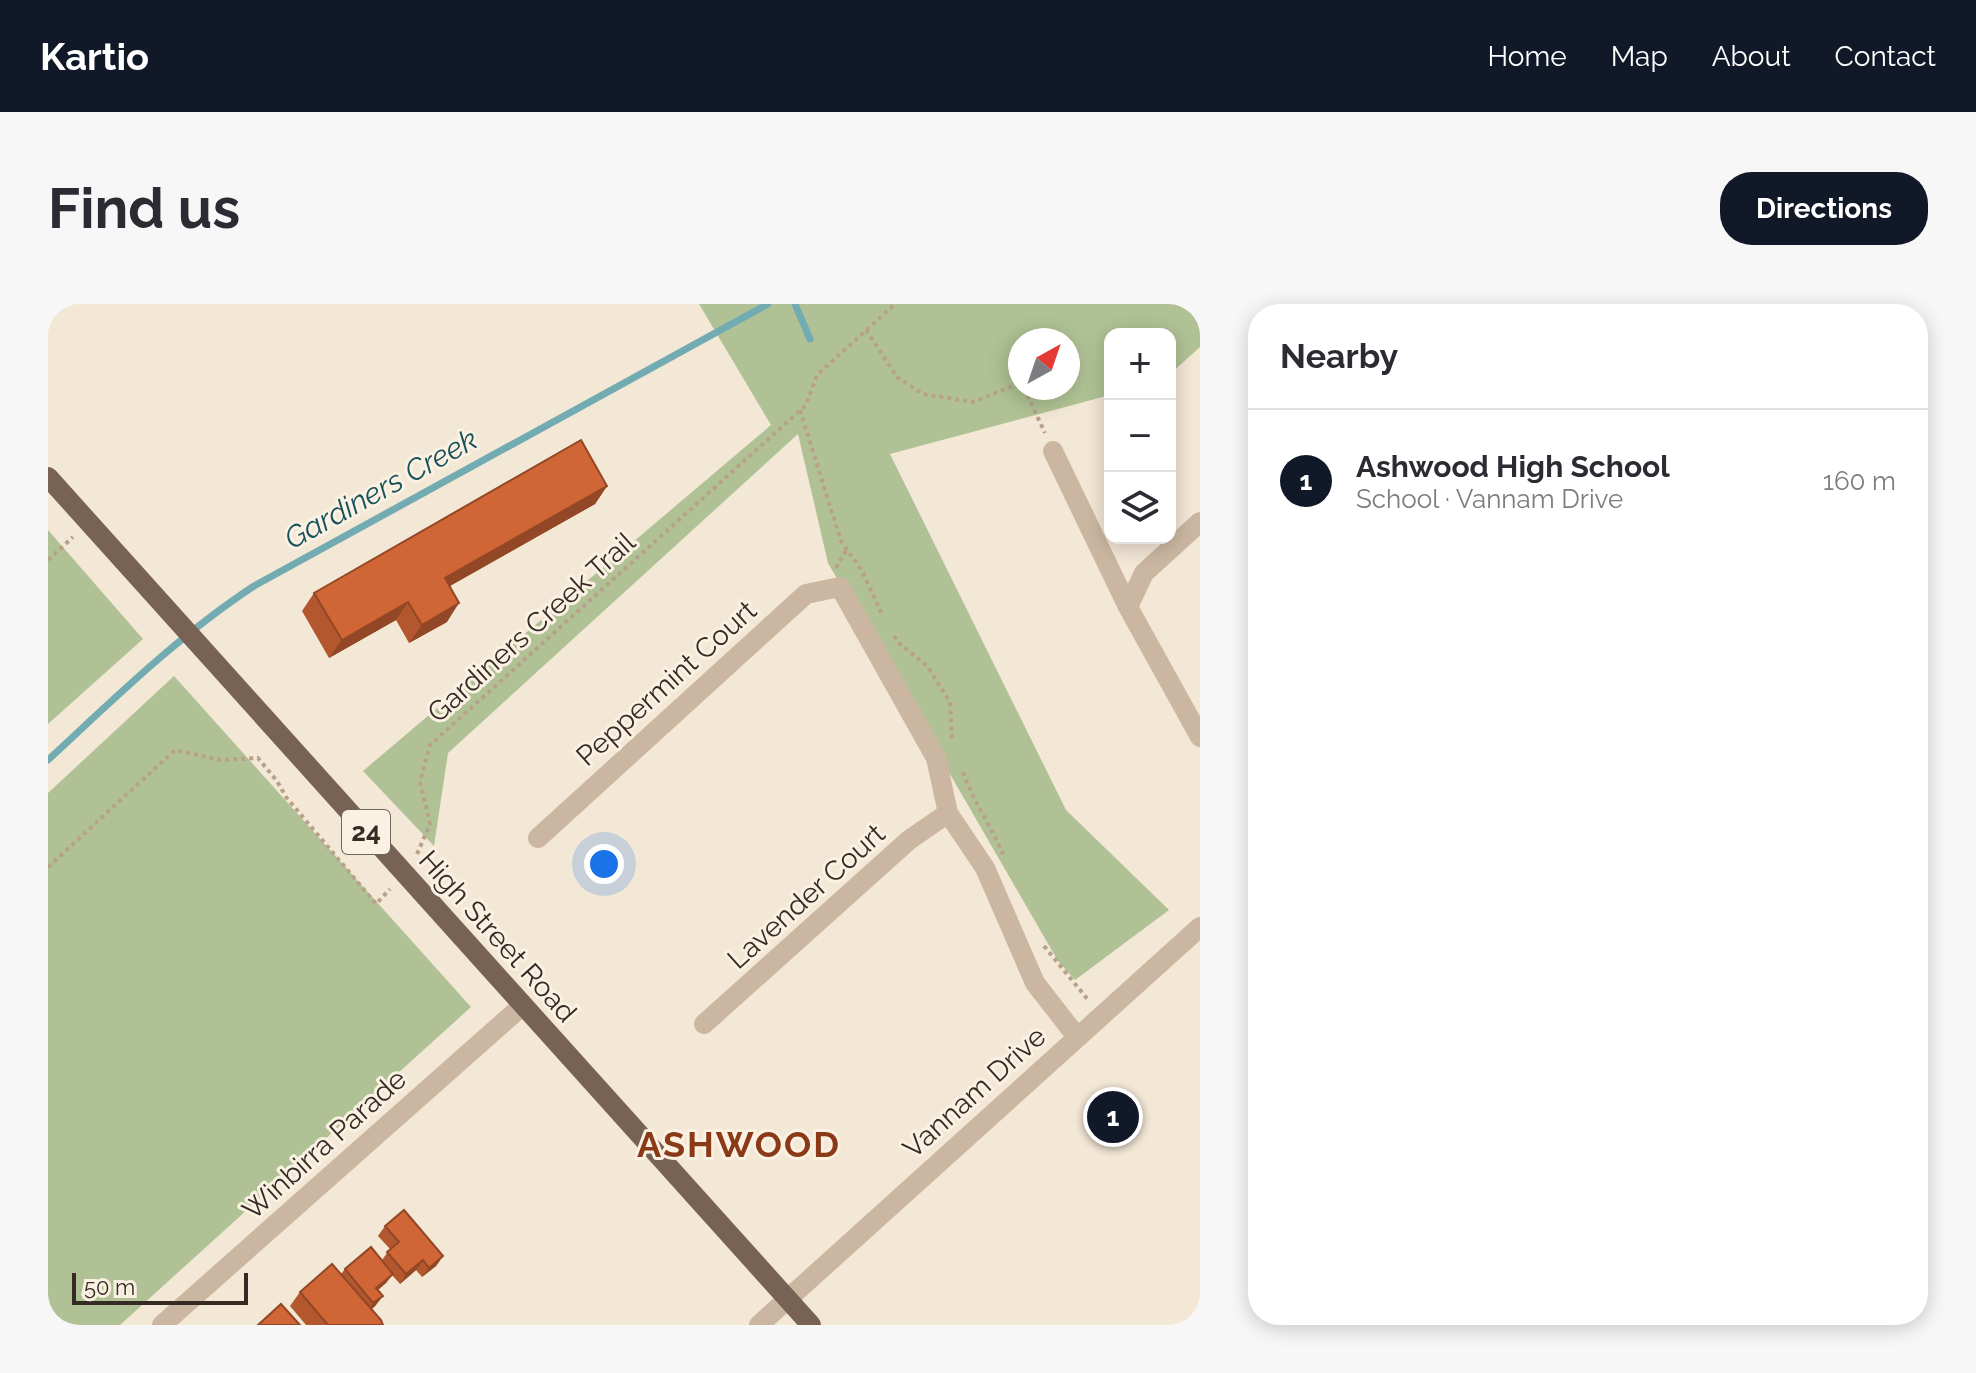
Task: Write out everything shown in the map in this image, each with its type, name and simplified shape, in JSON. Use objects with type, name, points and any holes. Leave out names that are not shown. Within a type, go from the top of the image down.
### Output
[{"type":"main road","name":"High Street Road","points":[[48,477],[811,1325]]},
{"type":"street","points":[[1053,451],[1128,607],[1200,737]]},
{"type":"street","points":[[1128,607],[1144,573],[1200,522]]},
{"type":"street","name":"Peppermint Court","points":[[538,838],[806,594],[840,587],[936,758],[948,813]]},
{"type":"street","points":[[948,813],[985,868],[1035,983],[1077,1037]]},
{"type":"street","name":"Lavender Court","points":[[704,1024],[909,840],[948,813]]},
{"type":"street","name":"Vannam Drive","points":[[759,1325],[1200,927]]},
{"type":"street","name":"Winbirra Parade","points":[[162,1325],[523,1005]]},
{"type":"path","name":"Gardiners Creek Trail","points":[[48,867],[175,750],[220,760],[258,758],[286,797],[376,904],[405,875],[430,824],[420,782],[430,745],[806,405],[817,375],[895,304]]},
{"type":"path","points":[[866,330],[897,377],[923,394],[973,402],[1008,388]]},
{"type":"path","points":[[1030,400],[1053,451]]},
{"type":"path","points":[[48,560],[88,522]]},
{"type":"green space","points":[[699,304],[1200,304],[1200,347],[1176,369],[1176,328],[1104,328],[1104,397],[890,454],[1066,810],[1169,910],[1075,980],[1058,961],[828,563],[798,434],[448,753],[434,846],[363,771],[771,425]]},
{"type":"green space","points":[[48,530],[143,639],[48,724]]},
{"type":"green space","points":[[174,676],[471,1007],[120,1325],[48,1325],[48,793]]},
{"type":"building","points":[[581,440],[607,486],[445,578],[459,603],[422,625],[408,602],[342,640],[314,593]]},
{"type":"building","points":[[404,1210],[443,1256],[429,1268],[423,1260],[406,1274],[387,1252],[399,1242],[385,1226]]},
{"type":"building","points":[[371,1247],[393,1274],[376,1288],[383,1296],[373,1303],[345,1269]]},
{"type":"building","points":[[332,1264],[383,1325],[328,1325],[300,1292]]},
{"type":"building","points":[[281,1304],[300,1325],[258,1325]]},
{"type":"waterway","name":"Gardiners Creek","points":[[48,760],[173,647],[254,586],[768,304]]},
{"type":"waterway","points":[[795,304],[810,339]]},
{"type":"place","name":"Ashwood High School","points":[[1113,1117]]},
{"type":"district","name":"ASHWOOD","points":[[739,1144]]}]
